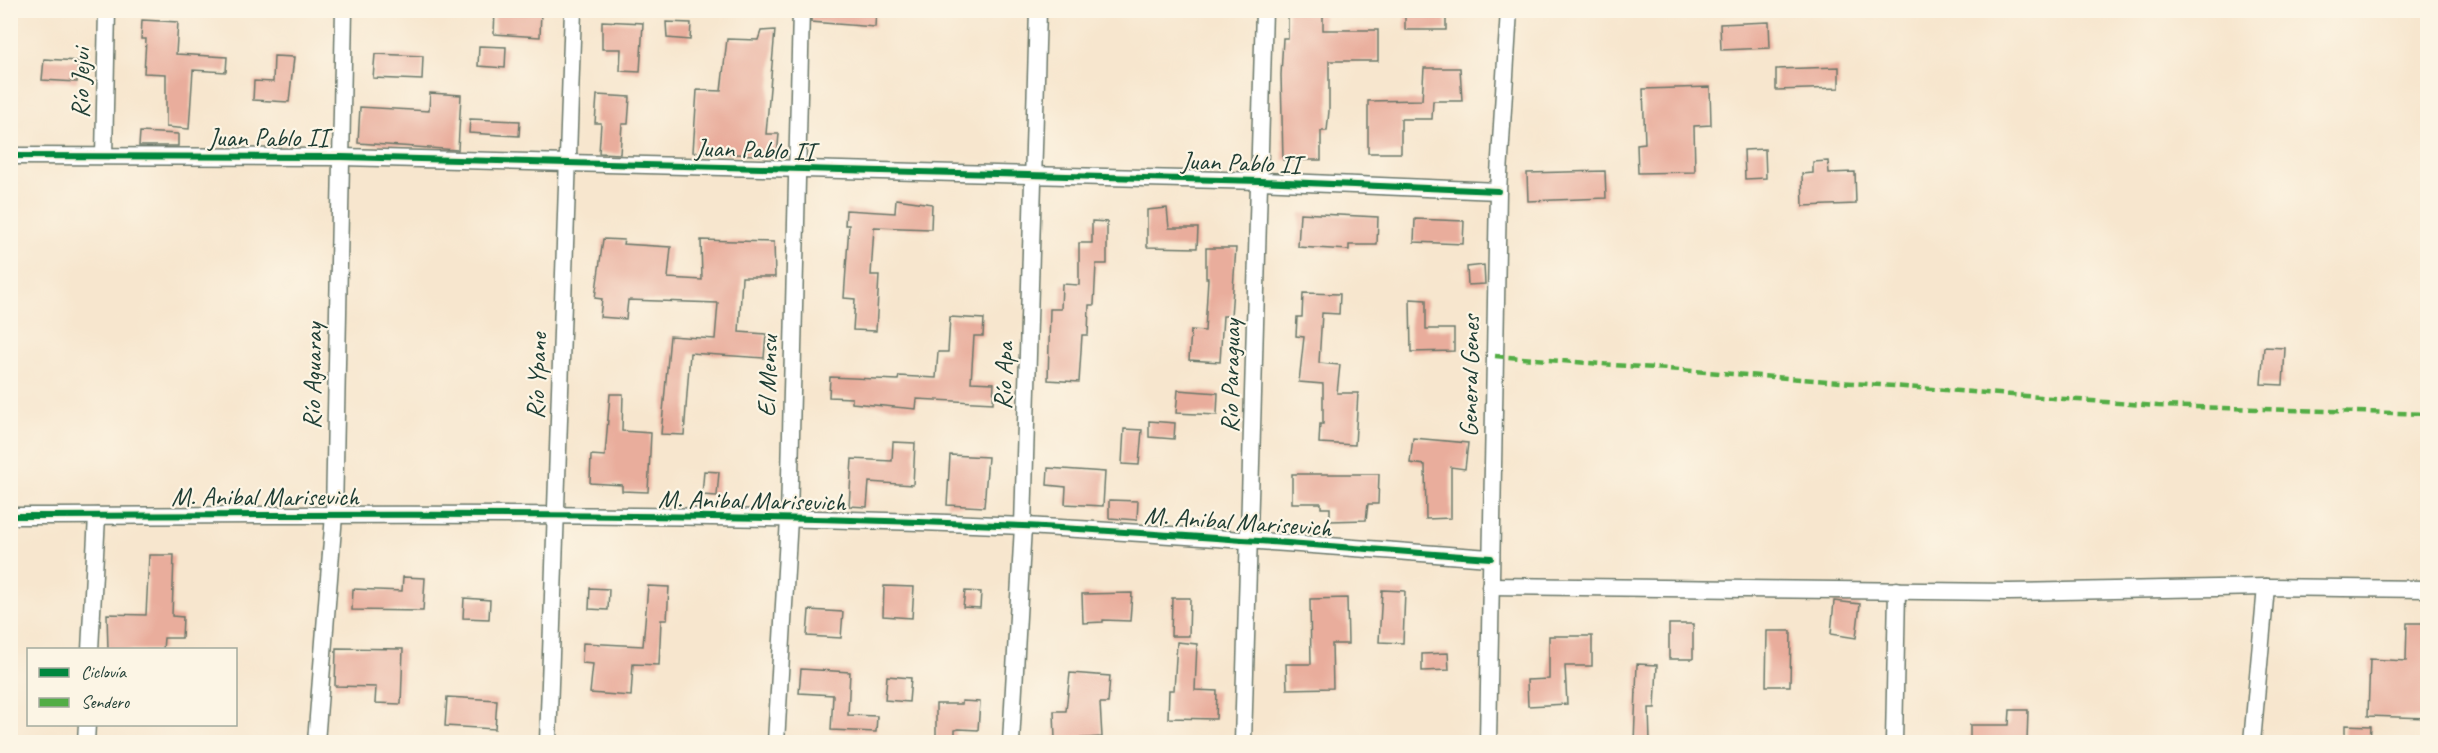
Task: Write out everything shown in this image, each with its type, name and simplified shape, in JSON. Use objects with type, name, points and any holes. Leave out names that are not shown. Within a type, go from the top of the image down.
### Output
[{"type":"street","name":"Río Jejui","points":[[104,156],[107,10]]},
{"type":"street","name":"Río Aguaray","points":[[316,742],[334,515],[344,10]]},
{"type":"street","name":"Río Ypane","points":[[548,742],[573,10]]},
{"type":"street","name":"El Mensu","points":[[776,742],[789,519],[801,10]]},
{"type":"street","name":"Río Apa","points":[[1011,742],[1023,526],[1038,10]]},
{"type":"street","name":"Río Paraguay","points":[[1243,742],[1251,541],[1264,10]]},
{"type":"street","name":"General Genes","points":[[1488,742],[1498,191],[1509,10]]},
{"type":"street","name":"Juan Pablo II","points":[[10,156],[342,157],[1035,175],[1498,191]]},
{"type":"street","name":"M. Anibal Marisevich","points":[[10,516],[334,515],[789,519],[1023,526],[1491,558]]},
{"type":"street","points":[[90,648],[97,516]]},
{"type":"street","points":[[1490,586],[2010,592],[2266,587],[2427,589]]},
{"type":"street","points":[[2252,742],[2266,587]]},
{"type":"street","points":[[1894,742],[1897,590]]},
{"type":"street","points":[[86,742],[87,726]]},
{"type":"building","points":[[495,10],[541,10],[540,37],[494,34]]},
{"type":"building","points":[[811,10],[876,10],[875,27],[811,22]]},
{"type":"building","points":[[1288,10],[1323,10],[1323,30],[1378,30],[1378,61],[1329,61],[1329,111],[1327,131],[1321,131],[1321,160],[1283,160],[1281,75],[1283,38],[1288,38]]},
{"type":"building","points":[[1405,10],[1446,10],[1446,30],[1405,30]]},
{"type":"building","points":[[142,20],[178,22],[176,54],[227,57],[226,72],[193,70],[189,129],[166,127],[166,74],[144,73],[146,39],[141,39]]},
{"type":"building","points":[[602,21],[643,23],[640,72],[620,71],[621,49],[602,49]]},
{"type":"building","points":[[666,22],[691,23],[690,40],[667,38]]},
{"type":"building","points":[[1769,22],[1770,48],[1721,50],[1720,24]]},
{"type":"building","points":[[775,30],[766,134],[779,134],[777,156],[693,152],[697,90],[721,91],[727,39],[758,40],[761,31]]},
{"type":"building","points":[[479,46],[506,47],[505,68],[478,66]]},
{"type":"building","points":[[375,54],[423,56],[422,80],[373,78]]},
{"type":"building","points":[[274,56],[294,57],[289,102],[253,100],[254,81],[273,82]]},
{"type":"building","points":[[44,59],[78,61],[77,82],[42,80]]},
{"type":"building","points":[[1839,67],[1839,88],[1776,90],[1776,69]]},
{"type":"building","points":[[1424,68],[1460,68],[1462,101],[1433,101],[1432,119],[1401,119],[1401,153],[1368,153],[1368,101],[1422,100]]},
{"type":"building","points":[[1710,87],[1711,125],[1694,126],[1695,172],[1638,173],[1637,144],[1645,143],[1643,89]]},
{"type":"building","points":[[430,93],[461,95],[458,150],[358,143],[360,107],[429,111]]},
{"type":"building","points":[[597,95],[630,97],[628,124],[622,124],[620,154],[599,153],[601,123],[595,123]]},
{"type":"building","points":[[470,119],[520,121],[519,136],[469,133]]},
{"type":"building","points":[[140,132],[178,134],[178,146],[139,146]]},
{"type":"building","points":[[1765,149],[1766,178],[1745,179],[1744,150]]},
{"type":"building","points":[[1828,161],[1829,173],[1855,172],[1856,204],[1803,206],[1802,174],[1813,173],[1813,162]]},
{"type":"building","points":[[1605,171],[1606,198],[1528,201],[1527,173]]},
{"type":"building","points":[[896,199],[932,204],[931,229],[874,227],[871,275],[879,275],[876,331],[853,330],[855,299],[844,298],[849,225],[845,225],[846,210],[895,213]]},
{"type":"building","points":[[1167,208],[1169,228],[1198,228],[1197,248],[1147,247],[1147,210]]},
{"type":"building","points":[[1300,213],[1378,217],[1377,245],[1349,245],[1349,250],[1298,247]]},
{"type":"building","points":[[1415,219],[1464,221],[1463,244],[1414,242]]},
{"type":"building","points":[[1092,221],[1107,222],[1107,264],[1096,264],[1094,305],[1089,305],[1088,335],[1082,335],[1079,382],[1048,380],[1050,309],[1061,309],[1062,284],[1079,285],[1079,243],[1092,243]]},
{"type":"building","points":[[603,239],[624,240],[623,244],[671,247],[668,278],[702,280],[701,240],[774,242],[775,277],[742,277],[739,332],[766,334],[764,358],[690,353],[684,435],[661,434],[670,336],[715,339],[718,303],[628,300],[626,319],[600,317],[602,299],[595,298]]},
{"type":"building","points":[[1206,248],[1236,248],[1231,316],[1223,316],[1220,362],[1189,360],[1191,330],[1205,331],[1208,278],[1206,278]]},
{"type":"building","points":[[1484,265],[1485,284],[1468,285],[1467,267]]},
{"type":"building","points":[[1303,293],[1340,294],[1339,314],[1322,313],[1319,363],[1340,365],[1337,393],[1358,393],[1355,445],[1319,443],[1320,424],[1323,424],[1323,384],[1299,382],[1304,337],[1296,336],[1297,317],[1302,317]]},
{"type":"building","points":[[1410,299],[1426,300],[1426,329],[1454,329],[1454,351],[1411,352]]},
{"type":"building","points":[[950,317],[984,319],[983,336],[974,336],[971,382],[994,383],[993,403],[917,399],[916,409],[852,403],[852,398],[829,397],[830,377],[898,380],[899,376],[936,378],[938,352],[948,352]]},
{"type":"building","points":[[2264,347],[2285,348],[2283,385],[2261,384]]},
{"type":"building","points":[[1178,390],[1218,393],[1217,415],[1176,413]]},
{"type":"building","points":[[610,394],[623,394],[622,431],[651,433],[648,492],[622,491],[622,485],[590,483],[591,455],[605,456]]},
{"type":"building","points":[[1149,421],[1175,423],[1174,439],[1149,437]]},
{"type":"building","points":[[1124,429],[1142,430],[1139,465],[1122,464]]},
{"type":"building","points":[[1413,438],[1468,443],[1465,469],[1451,467],[1451,518],[1426,519],[1425,465],[1410,463]]},
{"type":"building","points":[[893,442],[915,443],[913,485],[869,482],[867,507],[849,506],[852,459],[892,461]]},
{"type":"building","points":[[950,455],[988,457],[984,507],[947,505]]},
{"type":"building","points":[[1048,468],[1105,472],[1103,506],[1065,504],[1066,487],[1047,485]]},
{"type":"building","points":[[704,471],[719,472],[717,496],[702,495]]},
{"type":"building","points":[[1292,474],[1379,474],[1378,504],[1368,504],[1366,520],[1330,521],[1330,508],[1321,508],[1321,503],[1292,503]]},
{"type":"building","points":[[1109,500],[1138,501],[1137,520],[1109,518]]},
{"type":"building","points":[[149,555],[174,555],[172,616],[183,617],[182,638],[164,638],[163,648],[108,648],[107,614],[146,615]]},
{"type":"building","points":[[403,577],[425,578],[423,611],[352,610],[353,589],[402,591]]},
{"type":"building","points":[[648,586],[669,587],[667,620],[661,620],[659,665],[633,664],[631,696],[590,693],[593,664],[582,663],[583,643],[643,646]]},
{"type":"building","points":[[884,586],[914,587],[912,618],[883,616]]},
{"type":"building","points":[[590,588],[609,589],[608,610],[589,609]]},
{"type":"building","points":[[1382,590],[1405,591],[1403,643],[1379,642]]},
{"type":"building","points":[[965,591],[981,592],[980,608],[963,607]]},
{"type":"building","points":[[1132,593],[1130,621],[1103,620],[1103,622],[1083,623],[1082,594]]},
{"type":"building","points":[[464,598],[490,600],[489,619],[463,618]]},
{"type":"building","points":[[1172,598],[1190,598],[1189,636],[1171,636]]},
{"type":"building","points":[[1347,598],[1348,644],[1332,644],[1333,688],[1287,689],[1286,664],[1311,664],[1310,599]]},
{"type":"building","points":[[1834,601],[1860,604],[1856,638],[1831,634]]},
{"type":"building","points":[[809,610],[843,612],[841,638],[807,636]]},
{"type":"building","points":[[2407,623],[2427,623],[2427,718],[2368,716],[2370,659],[2406,661]]},
{"type":"building","points":[[1669,624],[1693,624],[1693,659],[1669,659]]},
{"type":"building","points":[[1767,631],[1791,631],[1790,686],[1766,686]]},
{"type":"building","points":[[1549,636],[1592,636],[1592,666],[1565,666],[1567,704],[1528,706],[1527,680],[1549,679]]},
{"type":"building","points":[[1177,642],[1197,644],[1195,690],[1217,691],[1216,719],[1168,718],[1169,690],[1174,690]]},
{"type":"building","points":[[336,648],[403,649],[401,704],[375,703],[376,687],[335,686]]},
{"type":"building","points":[[1448,653],[1449,670],[1422,671],[1422,654]]},
{"type":"building","points":[[1637,664],[1657,665],[1655,708],[1649,708],[1650,742],[1634,742]]},
{"type":"building","points":[[801,669],[850,672],[848,715],[877,716],[876,732],[831,730],[833,695],[799,693]]},
{"type":"building","points":[[1070,673],[1110,676],[1108,703],[1100,703],[1102,737],[1055,740],[1054,711],[1066,711]]},
{"type":"building","points":[[887,676],[911,678],[909,702],[885,700]]},
{"type":"building","points":[[447,697],[497,700],[495,729],[445,726]]},
{"type":"building","points":[[962,701],[980,702],[978,730],[955,730],[955,742],[936,742],[936,704],[962,704]]},
{"type":"building","points":[[2010,710],[2028,710],[2027,742],[1970,742],[1970,725],[2009,725]]},
{"type":"building","points":[[2345,725],[2371,726],[2370,742],[2345,742]]},
{"type":"marked path","points":[[1495,356],[2158,406],[2428,414]]},
{"type":"cycle path","points":[[10,156],[342,157],[1260,181],[1498,191]]},
{"type":"cycle path","points":[[10,516],[517,515],[897,521],[1140,533],[1491,558]]}]
